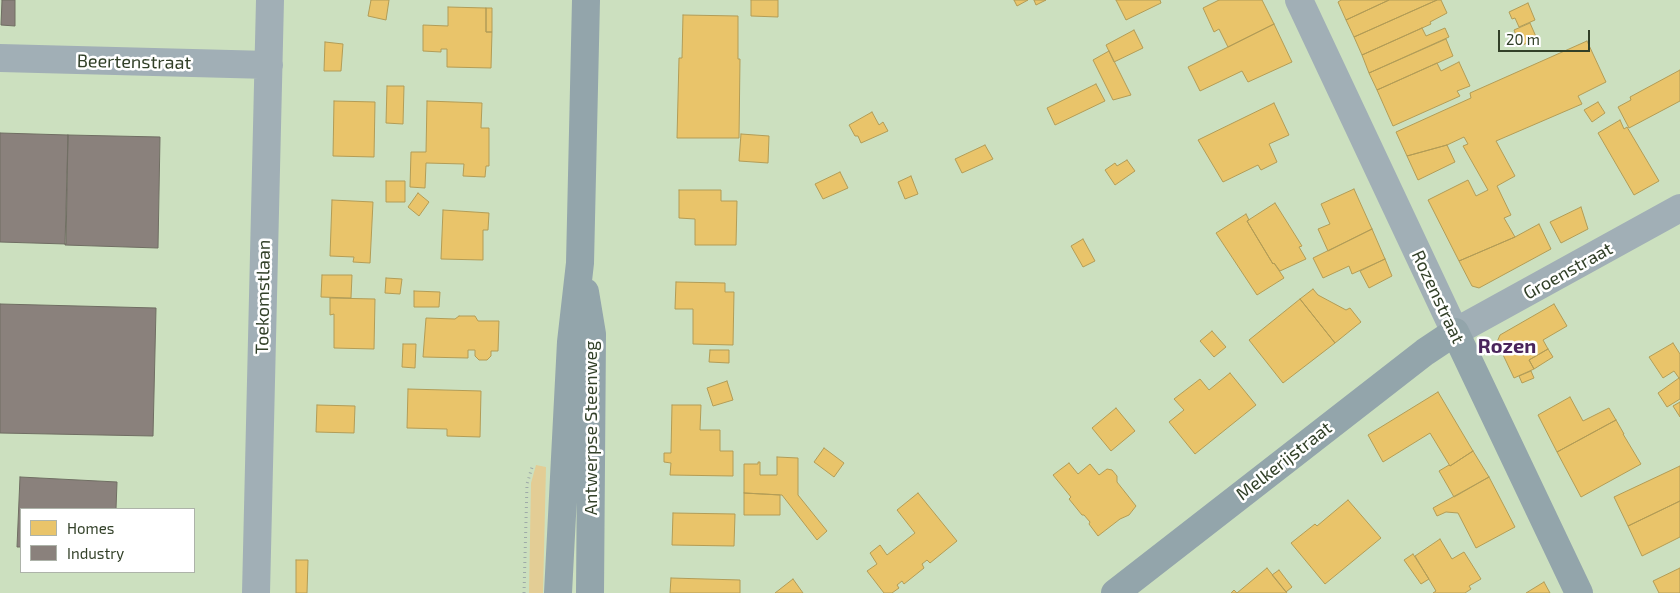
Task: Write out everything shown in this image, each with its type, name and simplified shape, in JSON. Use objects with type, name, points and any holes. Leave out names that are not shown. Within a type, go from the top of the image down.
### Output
[{"type":"main road","name":"Antwerpse Steenweg","points":[[558,593],[570,342],[580,263],[586,0]]},
{"type":"main road","name":"Antwerpse Steenweg","points":[[580,263],[592,334],[590,593]]},
{"type":"main road","name":"Melkerijstraat","points":[[1115,593],[1425,352],[1455,332]]},
{"type":"main road","name":"Rozenstraat","points":[[1455,332],[1579,593]]},
{"type":"street","name":"Toekomstlaan","points":[[256,593],[270,0]]},
{"type":"street","name":"Rozenstraat","points":[[1299,0],[1455,332]]},
{"type":"street","name":"Beertenstraat","points":[[0,58],[269,65]]},
{"type":"street","name":"Groenstraat","points":[[1455,332],[1680,208]]},
{"type":"path","points":[[524,593],[527,484]]},
{"type":"shaded area","points":[[536,465],[546,467],[543,593],[529,593],[531,483]]},
{"type":"building: Homes","points":[[371,0],[389,0],[386,20],[368,16]]},
{"type":"building: Homes","points":[[751,0],[778,0],[778,17],[751,16]]},
{"type":"building: Homes","points":[[1014,0],[1028,0],[1017,6]]},
{"type":"building: Homes","points":[[1034,0],[1046,0],[1036,5]]},
{"type":"building: Homes","points":[[1116,0],[1160,0],[1161,3],[1126,20]]},
{"type":"building: Homes","points":[[1219,0],[1262,0],[1274,24],[1228,47],[1219,29],[1214,32],[1203,8]]},
{"type":"building: Homes","points":[[1341,0],[1389,0],[1346,20],[1338,2]]},
{"type":"building: Homes","points":[[1389,0],[1437,0],[1354,37],[1346,20]]},
{"type":"building: Homes","points":[[1437,0],[1441,0],[1447,13],[1430,22],[1431,24],[1362,55],[1354,37]]},
{"type":"building: Homes","points":[[1528,3],[1535,20],[1519,27],[1515,18],[1512,19],[1509,12]]},
{"type":"building: Homes","points":[[448,7],[486,8],[486,32],[492,32],[491,68],[447,67],[447,49],[441,49],[441,52],[423,51],[423,25],[448,26]]},
{"type":"building: Homes","points":[[486,8],[492,8],[492,32],[486,32]]},
{"type":"building: Homes","points":[[683,15],[738,16],[738,59],[740,59],[739,138],[677,138],[679,58],[682,58]]},
{"type":"building: Homes","points":[[1530,23],[1537,39],[1520,46],[1514,30]]},
{"type":"building: Homes","points":[[1274,24],[1292,62],[1248,82],[1242,71],[1200,91],[1188,67]]},
{"type":"building: Homes","points":[[1422,28],[1426,36],[1445,28],[1449,37],[1369,73],[1362,55]]},
{"type":"building: Homes","points":[[1134,30],[1143,48],[1114,62],[1106,45]]},
{"type":"building: Homes","points":[[1446,39],[1453,56],[1377,90],[1369,73]]},
{"type":"building: Homes","points":[[1587,41],[1606,82],[1578,96],[1582,104],[1496,141],[1515,176],[1497,186],[1511,215],[1504,218],[1515,237],[1459,261],[1428,200],[1468,180],[1476,196],[1488,190],[1463,146],[1468,144],[1464,137],[1447,145],[1407,156],[1396,132],[1471,98],[1470,93]]},
{"type":"building: Homes","points":[[325,42],[343,44],[341,71],[324,71]]},
{"type":"building: Homes","points":[[1109,51],[1131,95],[1113,100],[1093,60]]},
{"type":"building: Homes","points":[[1459,62],[1470,86],[1457,91],[1460,96],[1393,126],[1377,90],[1437,63],[1441,71]]},
{"type":"building: Homes","points":[[1680,70],[1680,101],[1629,128],[1618,107],[1631,100],[1630,97]]},
{"type":"building: Homes","points":[[1096,84],[1105,101],[1055,125],[1047,108]]},
{"type":"building: Homes","points":[[387,86],[404,86],[403,124],[386,123]]},
{"type":"building: Homes","points":[[334,101],[375,102],[374,157],[333,156]]},
{"type":"building: Homes","points":[[427,101],[482,103],[481,128],[489,128],[489,166],[486,166],[485,177],[463,176],[464,164],[426,163],[425,188],[410,187],[411,152],[426,152]]},
{"type":"building: Homes","points":[[1598,102],[1605,113],[1592,122],[1584,110]]},
{"type":"building: Homes","points":[[1274,103],[1289,135],[1269,144],[1277,162],[1261,170],[1258,165],[1223,182],[1198,140]]},
{"type":"building: Homes","points":[[872,112],[879,125],[883,122],[888,131],[861,143],[849,125]]},
{"type":"building: Homes","points":[[1620,120],[1624,129],[1627,127],[1659,181],[1634,195],[1598,133]]},
{"type":"building: Homes","points":[[741,134],[769,136],[768,163],[739,161]]},
{"type":"building: Homes","points":[[985,145],[993,159],[962,173],[955,159]]},
{"type":"building: Homes","points":[[1447,145],[1455,162],[1418,180],[1407,156]]},
{"type":"building: Homes","points":[[1127,160],[1135,171],[1115,185],[1105,170],[1115,163],[1117,166]]},
{"type":"building: Homes","points":[[840,172],[848,188],[823,199],[815,184]]},
{"type":"building: Homes","points":[[911,176],[918,194],[905,199],[898,182]]},
{"type":"building: Homes","points":[[386,181],[405,181],[405,202],[386,202]]},
{"type":"building: Homes","points":[[1354,189],[1372,229],[1328,251],[1318,229],[1330,224],[1321,204]]},
{"type":"building: Homes","points":[[679,190],[721,190],[721,201],[737,201],[736,245],[695,245],[695,219],[679,218]]},
{"type":"building: Homes","points":[[418,193],[429,202],[419,216],[408,207]]},
{"type":"building: Homes","points":[[332,200],[373,202],[370,263],[353,262],[354,257],[330,256]]},
{"type":"building: Homes","points":[[1275,203],[1302,246],[1299,247],[1306,259],[1280,271],[1273,264],[1247,221]]},
{"type":"building: Homes","points":[[1581,207],[1588,229],[1561,243],[1550,222]]},
{"type":"building: Homes","points":[[443,210],[489,213],[488,230],[483,230],[483,260],[441,259]]},
{"type":"building: Homes","points":[[1246,214],[1249,220],[1247,221],[1273,264],[1284,278],[1257,295],[1216,233]]},
{"type":"building: Homes","points":[[1539,224],[1551,249],[1479,288],[1472,286],[1459,261],[1515,237]]},
{"type":"building: Homes","points":[[1372,229],[1385,259],[1352,274],[1349,266],[1323,278],[1313,258]]},
{"type":"building: Homes","points":[[1083,239],[1095,261],[1083,267],[1071,246]]},
{"type":"building: Homes","points":[[1385,259],[1392,276],[1369,288],[1360,271]]},
{"type":"building: Homes","points":[[322,275],[352,275],[351,298],[321,297]]},
{"type":"building: Homes","points":[[386,278],[402,279],[400,294],[385,293]]},
{"type":"building: Homes","points":[[676,282],[725,283],[725,292],[734,292],[733,345],[693,344],[693,309],[675,309]]},
{"type":"building: Homes","points":[[1313,289],[1318,295],[1346,310],[1350,308],[1361,322],[1335,343],[1300,299]]},
{"type":"building: Homes","points":[[414,291],[440,292],[439,307],[414,307]]},
{"type":"building: Homes","points":[[330,298],[375,299],[374,349],[334,348],[334,314],[330,315]]},
{"type":"building: Homes","points":[[1300,299],[1335,343],[1283,383],[1249,340]]},
{"type":"building: Homes","points":[[1554,304],[1567,326],[1543,340],[1548,349],[1529,360],[1534,369],[1514,378],[1497,342],[1500,335]]},
{"type":"building: Homes","points":[[459,316],[475,316],[478,321],[499,321],[498,351],[491,351],[491,356],[487,360],[479,360],[475,356],[475,350],[468,350],[468,358],[423,357],[426,318],[455,319]]},
{"type":"building: Homes","points":[[1212,331],[1226,347],[1214,357],[1200,341]]},
{"type":"building: Homes","points":[[1673,343],[1680,354],[1680,378],[1674,371],[1663,378],[1649,357]]},
{"type":"building: Homes","points":[[403,344],[416,344],[415,368],[402,367]]},
{"type":"building: Homes","points":[[1548,349],[1553,357],[1534,369],[1529,360]]},
{"type":"building: Homes","points":[[710,350],[729,350],[729,363],[709,362]]},
{"type":"building: Homes","points":[[1531,371],[1534,378],[1522,383],[1519,376]]},
{"type":"building: Homes","points":[[1230,373],[1256,405],[1195,454],[1169,422],[1184,410],[1174,399],[1200,379],[1209,390]]},
{"type":"building: Homes","points":[[1679,378],[1680,399],[1667,407],[1658,393]]},
{"type":"building: Homes","points":[[727,381],[733,400],[713,406],[707,388]]},
{"type":"building: Homes","points":[[408,389],[481,391],[480,437],[447,436],[447,429],[407,428]]},
{"type":"building: Homes","points":[[1438,392],[1473,451],[1450,466],[1430,433],[1383,462],[1368,435]]},
{"type":"building: Homes","points":[[1570,397],[1583,421],[1609,408],[1616,420],[1557,452],[1538,415]]},
{"type":"building: Homes","points":[[1680,402],[1680,417],[1673,406]]},
{"type":"building: Homes","points":[[317,405],[355,406],[354,433],[316,432]]},
{"type":"building: Homes","points":[[672,405],[701,405],[700,430],[720,430],[720,451],[733,451],[733,476],[670,475],[671,463],[664,462],[664,453],[671,453]]},
{"type":"building: Homes","points":[[1116,408],[1135,431],[1111,451],[1092,428]]},
{"type":"building: Homes","points":[[1616,420],[1641,464],[1581,497],[1557,452]]},
{"type":"building: Homes","points":[[824,448],[844,463],[834,477],[814,462]]},
{"type":"building: Homes","points":[[1473,451],[1489,477],[1454,497],[1439,471]]},
{"type":"building: Homes","points":[[777,457],[798,458],[798,495],[827,531],[817,540],[782,495],[744,493],[744,464],[758,464],[760,462],[760,475],[777,475]]},
{"type":"building: Homes","points":[[1069,463],[1078,474],[1090,464],[1099,475],[1107,469],[1112,470],[1117,476],[1117,482],[1136,506],[1129,515],[1120,519],[1098,536],[1089,524],[1090,522],[1069,499],[1071,497],[1053,475]]},
{"type":"building: Homes","points":[[1680,466],[1680,501],[1628,526],[1614,497]]},
{"type":"building: Homes","points":[[1489,477],[1515,527],[1476,548],[1458,513],[1446,512],[1437,516],[1433,508]]},
{"type":"building: Homes","points":[[744,493],[780,495],[780,515],[744,515]]},
{"type":"building: Homes","points":[[918,493],[957,541],[930,563],[927,560],[922,564],[924,568],[904,584],[902,581],[897,585],[899,588],[892,593],[884,593],[867,571],[877,564],[870,553],[880,545],[887,555],[915,533],[897,510]]},
{"type":"building: Homes","points":[[1348,500],[1381,538],[1325,584],[1291,543],[1315,524],[1317,526]]},
{"type":"building: Homes","points":[[1680,501],[1680,537],[1642,556],[1628,526]]},
{"type":"building: Homes","points":[[673,513],[735,514],[734,546],[672,545]]},
{"type":"building: Homes","points":[[1440,539],[1452,559],[1464,552],[1481,579],[1469,586],[1471,589],[1465,593],[1433,593],[1436,591],[1415,556]]},
{"type":"building: Homes","points":[[1413,554],[1429,579],[1421,584],[1404,560]]},
{"type":"building: Homes","points":[[296,560],[308,560],[307,593],[296,593]]},
{"type":"building: Homes","points":[[1267,568],[1287,593],[1237,593]]},
{"type":"building: Homes","points":[[1680,568],[1680,593],[1659,593],[1653,581]]},
{"type":"building: Homes","points":[[1279,570],[1292,587],[1286,592],[1272,575]]},
{"type":"building: Homes","points":[[671,578],[740,580],[740,593],[670,593]]},
{"type":"building: Homes","points":[[793,579],[803,593],[775,593]]},
{"type":"building: Homes","points":[[1544,582],[1550,593],[1526,593]]},
{"type":"building: Industry","points":[[2,0],[15,0],[15,26],[1,25]]},
{"type":"building: Industry","points":[[0,133],[68,135],[66,244],[0,242]]},
{"type":"building: Industry","points":[[68,135],[160,137],[158,248],[65,245]]},
{"type":"building: Industry","points":[[0,304],[156,308],[153,436],[0,433]]},
{"type":"building: Industry","points":[[20,477],[117,482],[116,508],[20,508],[20,547],[17,547]]},
{"type":"district","name":"Rozen","points":[[1507,346]]}]
